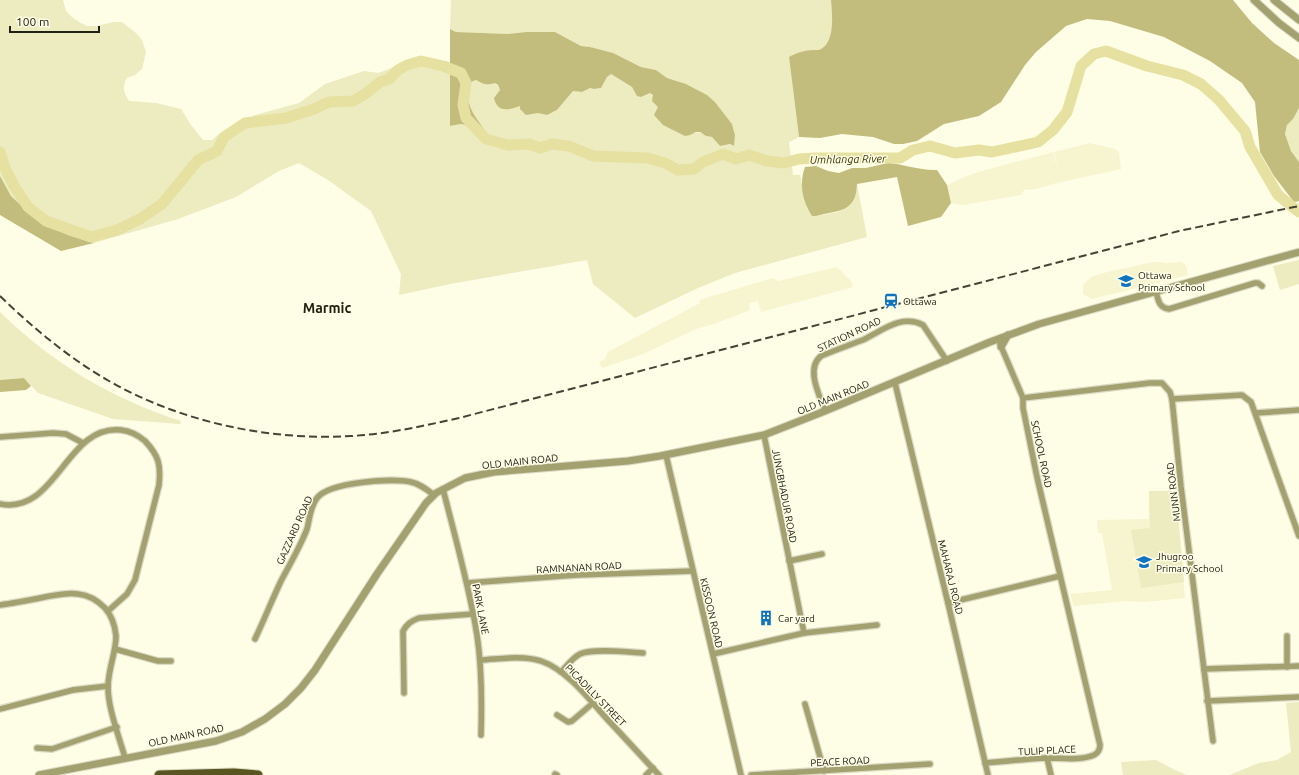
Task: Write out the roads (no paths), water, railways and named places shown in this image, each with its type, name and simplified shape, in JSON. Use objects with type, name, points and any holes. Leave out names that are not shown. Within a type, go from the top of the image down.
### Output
[{"type":"main road","points":[[159,775],[234,773],[258,775]]},
{"type":"street","points":[[1254,0],[1278,23],[1299,38]]},
{"type":"street","points":[[1274,0],[1299,20]]},
{"type":"street","name":"OLD MAIN ROAD","points":[[39,775],[216,741],[242,732],[265,719],[286,704],[315,670],[377,574],[426,503],[443,489],[465,478],[494,472],[628,461],[666,455],[764,435],[825,412],[1008,335],[1080,312],[1299,252]]},
{"type":"street","points":[[1156,291],[1161,305],[1169,309],[1255,283],[1262,286]]},
{"type":"street","name":"STATION ROAD","points":[[825,412],[813,374],[816,361],[821,356],[865,339],[887,326],[905,322],[919,323],[923,325],[947,361]]},
{"type":"street","points":[[1001,347],[1008,335]]},
{"type":"street","name":"SCHOOL ROAD","points":[[998,339],[1023,398],[1023,408],[1037,477],[1100,742]]},
{"type":"street","name":"MAHARAJ ROAD","points":[[895,383],[988,775]]},
{"type":"street","name":"MUNN ROAD","points":[[1023,398],[1158,383],[1166,386],[1170,392],[1213,741]]},
{"type":"street","points":[[1172,399],[1242,395],[1251,402],[1299,536]]},
{"type":"street","points":[[1256,413],[1299,410]]},
{"type":"street","points":[[0,504],[13,505],[28,501],[43,490],[83,443],[94,434],[115,429],[127,430],[140,437],[152,449],[158,460],[161,471],[159,486],[135,580],[127,594],[108,611]]},
{"type":"street","points":[[0,437],[66,434],[83,443]]},
{"type":"street","name":"JUNGBHADUR ROAD","points":[[764,435],[804,633]]},
{"type":"street","name":"KISSOON ROAD","points":[[666,455],[741,775]]},
{"type":"street","name":"GAZZARD ROAD","points":[[255,639],[307,528],[309,514],[318,497],[324,492],[358,482],[398,480],[420,485],[434,495]]},
{"type":"street","name":"PARK LANE","points":[[443,489],[467,583],[473,614],[480,660],[481,735]]},
{"type":"street","points":[[789,561],[822,554]]},
{"type":"street","name":"RAMNANAN ROAD","points":[[467,583],[577,575],[693,571]]},
{"type":"street","points":[[948,603],[1060,576]]},
{"type":"street","points":[[0,605],[62,594],[77,594],[89,597],[108,611],[114,624],[115,649],[108,686],[110,702],[125,758]]},
{"type":"street","points":[[404,693],[403,631],[407,625],[411,621],[419,618],[473,614]]},
{"type":"street","points":[[713,654],[804,633],[877,625]]},
{"type":"street","points":[[1287,636],[1287,667]]},
{"type":"street","points":[[115,649],[158,661],[171,661]]},
{"type":"street","points":[[561,672],[577,656],[586,652],[615,651],[643,653]]},
{"type":"street","name":"PICADILLY STREET","points":[[480,660],[524,657],[553,666],[593,703],[659,775]]},
{"type":"street","points":[[1204,669],[1299,666]]},
{"type":"street","points":[[0,709],[73,690],[108,686]]},
{"type":"street","points":[[1207,701],[1299,698]]},
{"type":"street","points":[[557,715],[568,722],[572,722],[593,703]]},
{"type":"street","points":[[805,704],[824,771]]},
{"type":"street","points":[[37,748],[52,749],[117,727]]},
{"type":"street","name":"TULIP PLACE","points":[[985,763],[1047,758],[1076,758],[1094,755],[1100,748],[1100,742]]},
{"type":"street","points":[[1047,758],[1051,775]]},
{"type":"street","name":"PEACE ROAD","points":[[751,775],[930,764]]},
{"type":"street","points":[[646,775],[653,768]]},
{"type":"waterway","name":"Umhlanga River","points":[[0,152],[5,168],[14,186],[28,207],[46,221],[91,237],[117,230],[140,219],[162,204],[198,160],[217,151],[224,137],[245,123],[286,118],[314,109],[329,102],[353,101],[380,82],[389,79],[398,70],[407,65],[421,61],[443,66],[461,73],[466,83],[463,105],[466,118],[486,139],[508,145],[529,144],[540,148],[552,144],[569,146],[593,156],[648,158],[665,163],[678,170],[694,169],[703,162],[723,154],[736,159],[749,155],[767,161],[784,163],[799,159],[815,158],[900,158],[913,150],[930,146],[955,153],[979,150],[992,152],[1038,142],[1053,130],[1067,112],[1081,66],[1094,54],[1106,51],[1147,66],[1183,75],[1201,84],[1219,100],[1245,131],[1250,147],[1278,195],[1299,212]]},
{"type":"railway","points":[[0,296],[38,331],[80,363],[109,381],[166,408],[226,426],[257,432],[320,437],[351,436],[392,432],[459,418],[1179,231],[1299,206]]},
{"type":"place","name":"Ottawa Primary School","points":[[1126,281]]},
{"type":"place","name":"Ottawa","points":[[891,301]]},
{"type":"place","name":"Jhugroo Primary School","points":[[1144,562]]},
{"type":"place","name":"Car yard","points":[[766,618]]},
{"type":"district","name":"Marmic","points":[[327,308]]}]
